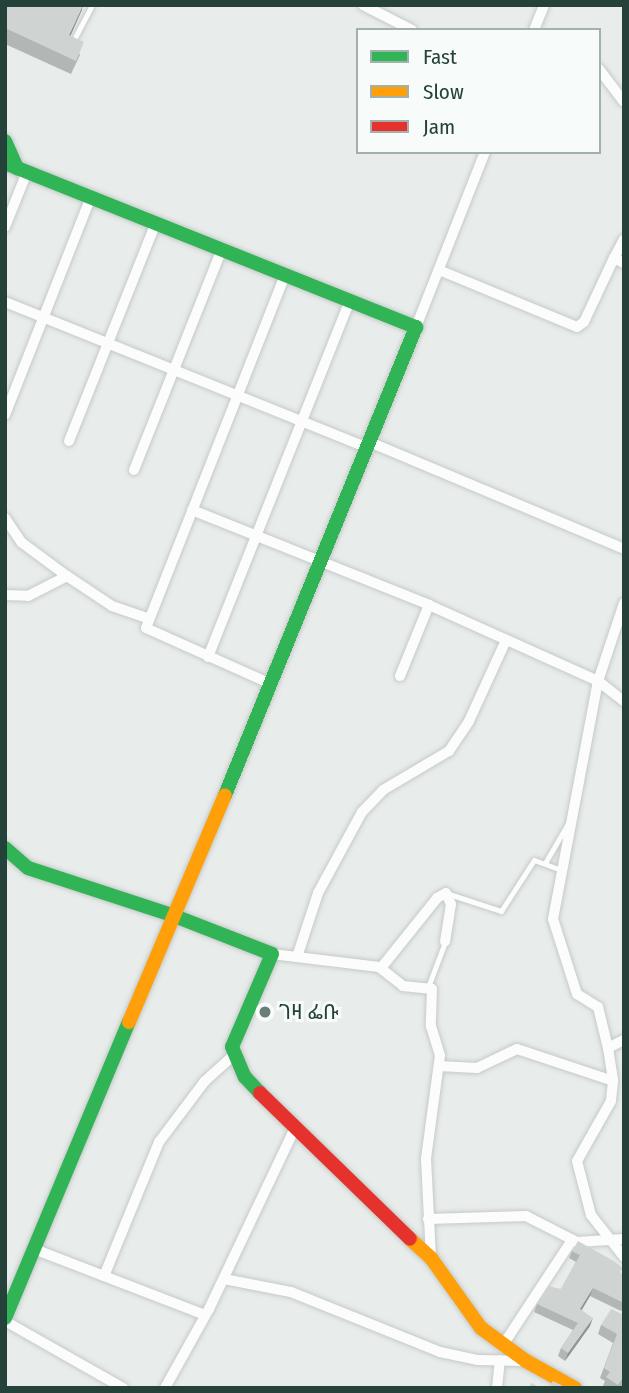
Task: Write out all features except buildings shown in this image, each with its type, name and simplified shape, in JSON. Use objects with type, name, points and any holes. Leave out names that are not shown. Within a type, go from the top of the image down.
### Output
[{"type":"main road","points":[[5,141],[17,168],[416,327],[322,564],[5,1319]]},
{"type":"main road","points":[[5,848],[28,868],[173,915],[272,954],[234,1037],[234,1055],[251,1086],[294,1130],[431,1258],[465,1310],[503,1345],[575,1388]]},
{"type":"street","points":[[363,5],[408,28]]},
{"type":"street","points":[[535,28],[544,5]]},
{"type":"street","points":[[601,72],[624,102]]},
{"type":"street","points":[[416,327],[484,154]]},
{"type":"street","points":[[5,227],[17,168]]},
{"type":"street","points":[[5,415],[91,197]]},
{"type":"street","points":[[69,440],[156,222]]},
{"type":"street","points":[[439,270],[577,327],[584,322],[619,261],[624,239]]},
{"type":"street","points":[[134,470],[222,249]]},
{"type":"street","points":[[271,684],[152,634],[146,628],[147,618],[285,275]]},
{"type":"street","points":[[208,657],[259,538],[350,301]]},
{"type":"street","points":[[5,302],[303,422],[370,445],[624,549]]},
{"type":"street","points":[[192,510],[429,605],[598,681],[624,701]]},
{"type":"street","points":[[5,518],[21,541],[67,576],[112,606],[147,618]]},
{"type":"street","points":[[5,595],[28,596],[67,576]]},
{"type":"street","points":[[624,603],[598,681],[567,825],[552,919],[577,994],[598,1007],[608,1048],[613,1080],[608,1108],[577,1161],[591,1215],[610,1242],[624,1256]]},
{"type":"street","points":[[400,676],[429,605]]},
{"type":"street","points":[[297,957],[318,893],[362,812],[383,790],[449,751],[469,722],[506,640]]},
{"type":"street","points":[[382,968],[437,898],[449,894],[445,942]]},
{"type":"street","points":[[272,954],[382,968],[403,986],[428,987],[433,993],[431,1026],[439,1049],[439,1066],[428,1125],[428,1219],[431,1258]]},
{"type":"street","points":[[608,1048],[624,1040]]},
{"type":"street","points":[[439,1066],[477,1068],[517,1049],[613,1080]]},
{"type":"street","points":[[104,1276],[159,1142],[205,1081],[234,1055]]},
{"type":"street","points":[[165,1388],[223,1279],[294,1130]]},
{"type":"street","points":[[428,1219],[530,1217],[572,1240],[610,1242],[624,1239]]},
{"type":"street","points":[[503,1345],[572,1240]]},
{"type":"street","points":[[34,1249],[205,1315]]},
{"type":"street","points":[[223,1279],[281,1288],[440,1352],[526,1361]]},
{"type":"street","points":[[5,1319],[123,1388]]},
{"type":"street","points":[[497,1388],[500,1360]]},
{"type":"lane","points":[[71,45],[92,5]]},
{"type":"lane","points":[[545,863],[567,825]]},
{"type":"lane","points":[[449,894],[501,911],[534,860],[559,869]]},
{"type":"lane","points":[[428,987],[445,942]]},
{"type":"traffic: fast","points":[[5,141],[17,168]]},
{"type":"traffic: fast","points":[[5,163],[416,327],[225,795]]},
{"type":"traffic: fast","points":[[5,848],[28,868],[172,915],[272,954],[232,1047],[245,1077],[260,1093]]},
{"type":"traffic: fast","points":[[5,1318],[129,1022]]},
{"type":"traffic: slow","points":[[129,1022],[225,795]]},
{"type":"traffic: slow","points":[[410,1239],[431,1258],[481,1328],[526,1361],[575,1388]]},
{"type":"traffic: jam","points":[[260,1093],[410,1239]]},
{"type":"place","name":"ገዛ ፌቡ","points":[[265,1012]]}]
